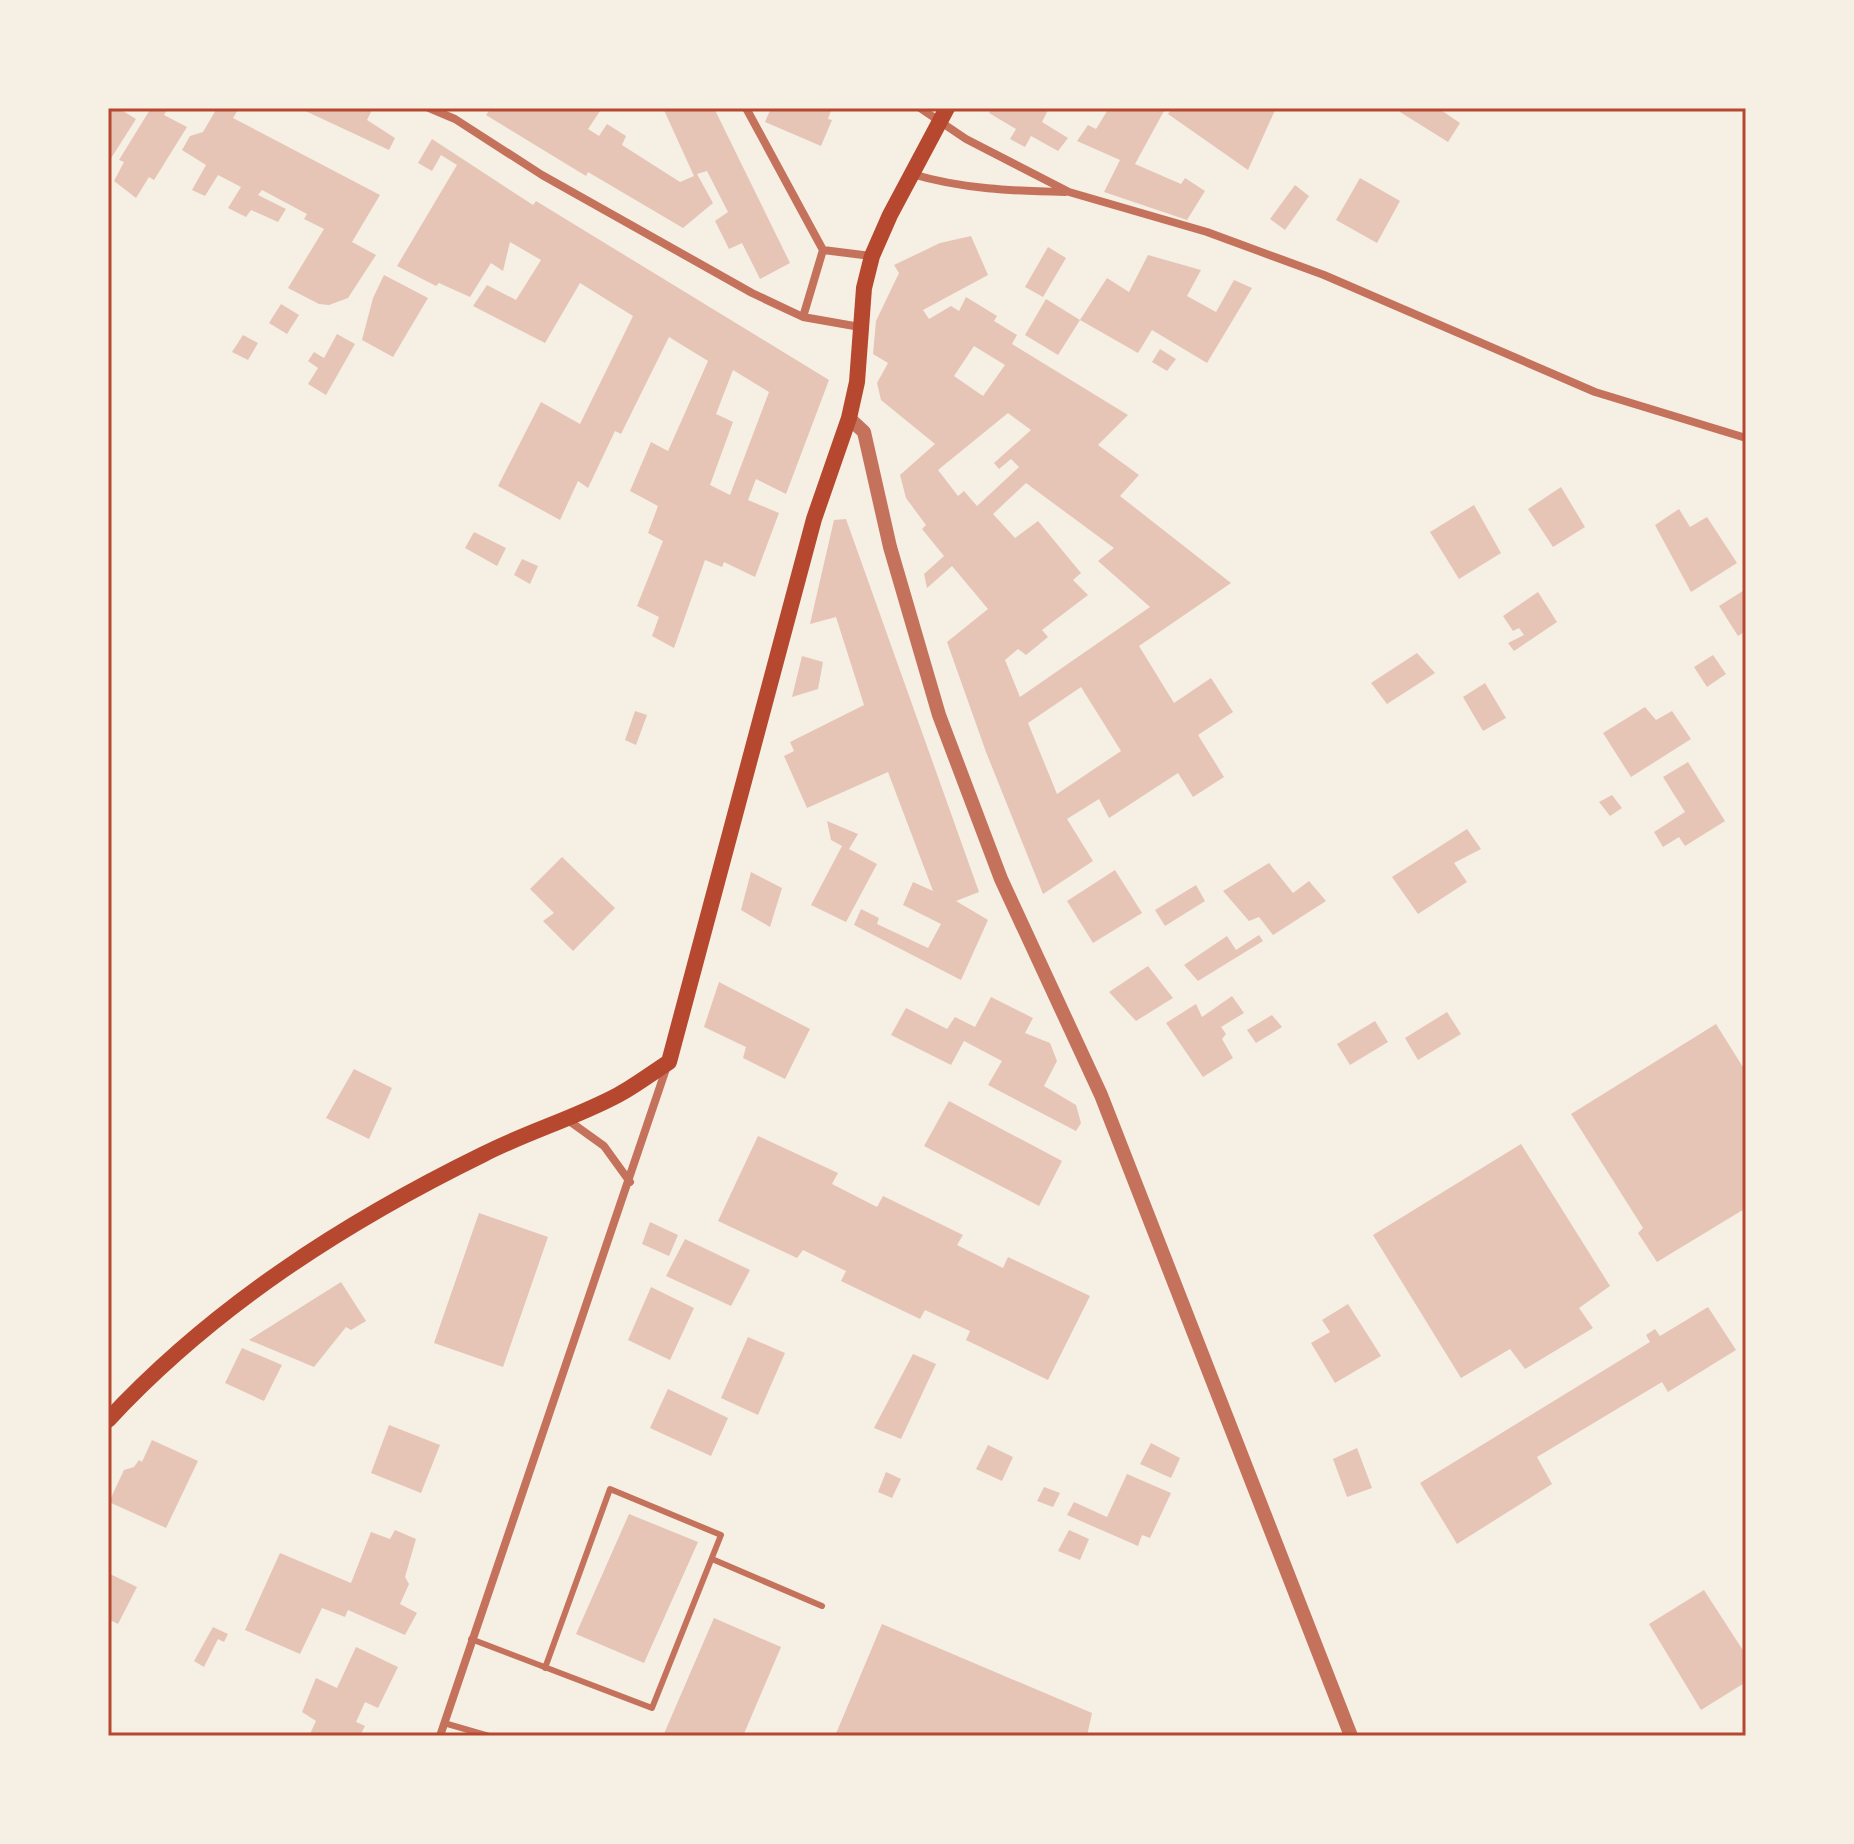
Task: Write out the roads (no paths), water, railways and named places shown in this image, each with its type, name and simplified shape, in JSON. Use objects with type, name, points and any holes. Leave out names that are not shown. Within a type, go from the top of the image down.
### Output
[{"type":"main road","points":[[108,1420],[156,1368],[286,1268],[405,1196],[565,1117],[618,1095],[669,1062],[814,519],[849,418],[857,382],[860,327],[872,256],[911,173],[943,116]]},
{"type":"street","points":[[429,108],[455,119],[621,219],[803,317],[860,327]]},
{"type":"street","points":[[746,108],[823,250],[803,317]]},
{"type":"street","points":[[920,108],[943,116],[1069,192],[1221,237],[1324,275],[1595,392],[1746,438]]},
{"type":"street","points":[[911,173],[942,183],[1008,191],[1069,192]]},
{"type":"street","points":[[823,250],[872,256]]},
{"type":"street","points":[[849,418],[864,432],[890,547],[939,715],[990,849],[1107,1109],[1351,1736]]},
{"type":"street","points":[[440,1736],[669,1062]]},
{"type":"street","points":[[565,1117],[604,1146],[630,1182]]},
{"type":"lane","points":[[471,1639],[545,1668],[652,1708],[721,1535],[610,1489],[545,1668]]},
{"type":"lane","points":[[712,1559],[822,1606]]},
{"type":"lane","points":[[444,1723],[489,1736]]}]
